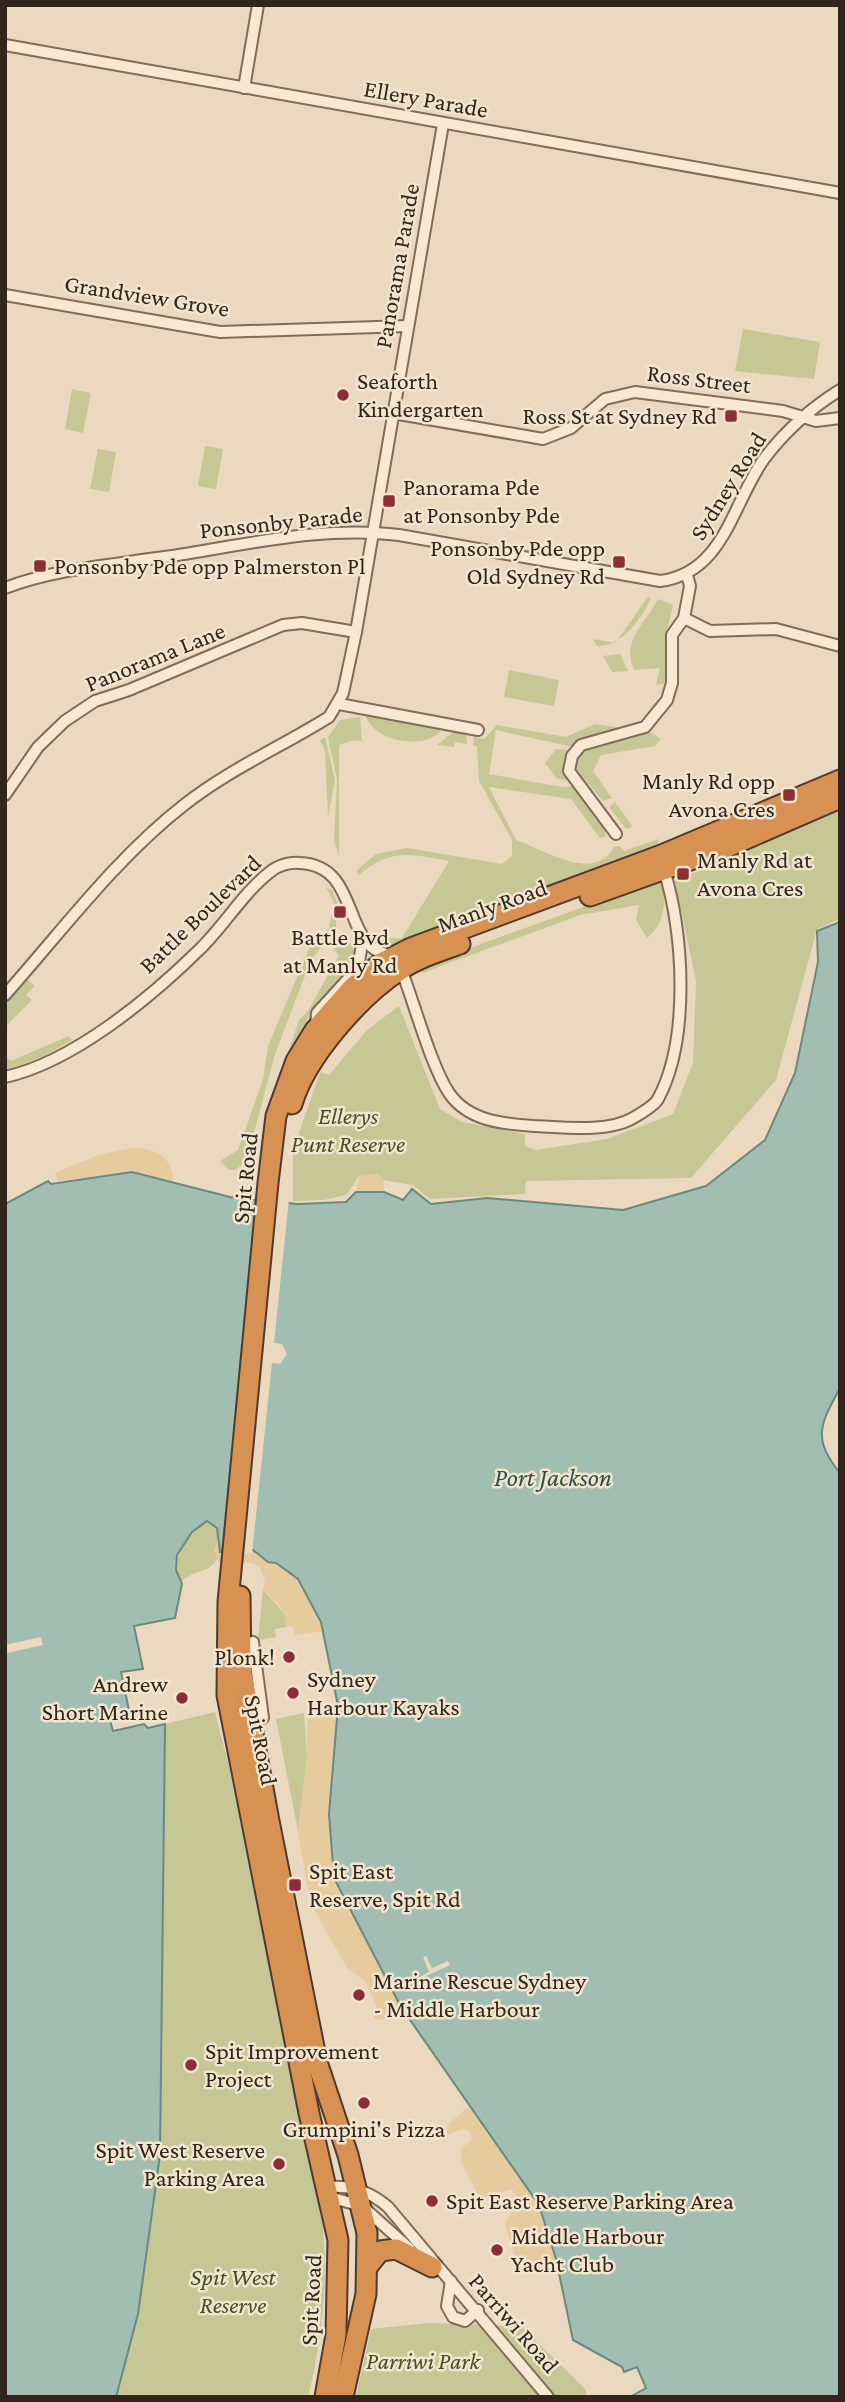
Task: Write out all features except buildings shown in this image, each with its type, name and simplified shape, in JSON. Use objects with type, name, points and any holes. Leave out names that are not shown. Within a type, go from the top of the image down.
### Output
[{"type":"highway","name":"Manly Road","points":[[662,863],[840,780]]},
{"type":"highway","name":"Manly Road","points":[[303,1047],[352,988],[398,962],[840,798]]},
{"type":"highway","name":"Manly Road","points":[[273,1184],[289,1115],[306,1072],[398,962]]},
{"type":"highway","name":"Spit Road","points":[[303,1047],[283,1090],[276,1116],[273,1184],[236,1570],[225,1634],[227,1695],[309,2113],[338,2240],[340,2297],[325,2397]]},
{"type":"highway","name":"Spit Road","points":[[236,1570],[241,1668],[255,1752],[317,2062],[360,2197],[368,2266],[360,2332],[343,2397]]},
{"type":"highway","points":[[368,2266],[380,2251],[396,2249],[443,2275]]},
{"type":"street","points":[[244,88],[258,5]]},
{"type":"street","name":"Ellery Parade","points":[[5,45],[840,193]]},
{"type":"street","name":"Panorama Parade","points":[[340,704],[356,632],[443,124]]},
{"type":"street","name":"Grandview Grove","points":[[5,295],[220,332],[408,326]]},
{"type":"street","name":"Sydney Road","points":[[687,575],[712,552],[763,461],[813,407],[840,390]]},
{"type":"street","name":"Ross Street","points":[[393,413],[542,439],[571,428],[605,399],[635,392],[783,411],[804,418]]},
{"type":"street","points":[[804,418],[816,421],[840,418]]},
{"type":"street","name":"Ponsonby Parade","points":[[5,588],[41,577],[314,534],[373,532],[660,581],[687,575]]},
{"type":"street","points":[[616,834],[569,771],[572,757],[581,745],[645,727],[667,700],[672,683],[672,635],[684,618],[690,586],[687,575]]},
{"type":"street","points":[[684,618],[710,631],[776,629],[840,646]]},
{"type":"street","name":"Panorama Lane","points":[[5,795],[38,747],[65,721],[95,701],[129,690],[283,625],[302,623],[356,632]]},
{"type":"street","points":[[5,995],[119,867],[164,821],[224,777],[329,718],[340,704],[478,730]]},
{"type":"street","points":[[363,938],[376,952],[398,962],[449,1093],[480,1119],[583,1129],[631,1120],[657,1101],[671,1062],[680,1001],[681,952],[672,894],[662,863]]},
{"type":"street","name":"Battle Boulevard","points":[[5,1077],[48,1063],[103,1029],[199,950],[263,878],[284,865],[310,864],[333,875],[345,893],[363,938]]},
{"type":"street","points":[[315,1030],[317,1013],[359,968],[363,938]]},
{"type":"street","points":[[253,1642],[263,1718]]},
{"type":"street","name":"Parriwi Road","points":[[328,2192],[378,2198],[443,2275]]},
{"type":"street","name":"Parriwi Road","points":[[328,2192],[360,2197],[478,2310],[548,2397]]},
{"type":"street","points":[[443,2275],[447,2306],[453,2317],[465,2321],[478,2310]]},
{"type":"green space","points":[[743,329],[820,342],[814,379],[735,371]]},
{"type":"green space","points":[[72,389],[91,393],[83,433],[65,429]]},
{"type":"green space","points":[[205,446],[223,449],[216,489],[198,486]]},
{"type":"green space","points":[[98,449],[116,452],[109,492],[90,489]]},
{"type":"green space","points":[[648,597],[651,598],[637,622],[617,640]]},
{"type":"green space","points":[[658,599],[673,605],[666,636],[666,683],[656,685],[660,668],[634,670],[630,649],[636,633]]},
{"type":"green space","points":[[593,639],[613,643],[597,646]]},
{"type":"green space","points":[[620,654],[628,671],[612,672],[603,656]]},
{"type":"green space","points":[[509,670],[559,680],[554,706],[504,697]]},
{"type":"green space","points":[[371,714],[440,726],[440,732],[422,741],[399,740],[378,732],[366,717]]},
{"type":"green space","points":[[360,717],[362,741],[354,740],[339,745],[339,856],[334,841],[337,780],[328,737],[340,720]]},
{"type":"green space","points":[[595,724],[623,728],[573,747],[496,730],[489,774],[562,787],[576,786],[604,826],[606,837],[600,838],[571,799],[489,787],[516,840],[555,857],[583,864],[595,863],[606,857],[614,847],[620,846],[624,851],[659,839],[657,846],[459,918],[393,948],[382,945],[377,939],[402,938],[449,861],[401,855],[381,860],[359,875],[356,871],[376,854],[407,848],[502,864],[512,856],[512,840],[479,781],[474,737],[484,739],[497,725],[566,737]]},
{"type":"green space","points":[[453,732],[466,735],[467,744],[455,742],[454,747],[437,745]]},
{"type":"green space","points":[[650,732],[661,739],[655,746],[601,755],[593,771],[612,798],[603,801],[577,771],[577,757],[584,749]]},
{"type":"green space","points":[[325,737],[335,780],[328,817],[325,751],[320,741]]},
{"type":"green space","points":[[556,749],[569,750],[565,767],[568,780],[557,779],[545,763]]},
{"type":"green space","points":[[615,802],[632,827],[626,829],[609,807]]},
{"type":"green space","name":"Ellerys Punt Reserve","points":[[840,809],[840,919],[817,929],[776,1080],[691,1178],[526,1181],[525,1194],[430,1199],[413,1185],[383,1180],[378,1174],[360,1175],[346,1195],[324,1200],[293,1201],[293,1151],[320,1072],[329,1075],[367,1030],[399,1006],[440,1109],[462,1122],[525,1134],[525,1146],[536,1150],[607,1139],[673,1114],[693,1063],[696,981],[675,881]]},
{"type":"green space","points":[[661,879],[663,911],[658,926],[647,938],[636,920],[639,905],[580,915],[422,973],[420,966]]},
{"type":"green space","points":[[326,887],[332,890],[337,902],[336,929],[311,960],[275,1054],[247,1159],[236,1170],[229,1170],[220,1161],[238,1150],[263,1079],[268,1046],[311,944],[329,928],[334,903]]},
{"type":"green space","points":[[345,942],[351,943],[356,951],[354,968],[308,1018],[274,1096],[299,1020],[308,1011],[339,955],[333,949]]},
{"type":"green space","points":[[27,979],[35,986],[26,995],[32,1000],[5,1027],[5,1003]]},
{"type":"green space","points":[[69,1036],[72,1040],[44,1056],[5,1071],[5,1056],[11,1061]]},
{"type":"green space","points":[[207,1521],[217,1528],[217,1559],[214,1564],[189,1576],[180,1584],[177,1565],[181,1547],[198,1526]]},
{"type":"green space","points":[[263,1590],[287,1616],[286,1627],[275,1629],[276,1637],[258,1640]]},
{"type":"green space","name":"Spit West Reserve","points":[[215,1712],[229,1767],[323,2227],[325,2270],[317,2355],[308,2397],[116,2397],[138,2314],[160,2155],[163,1732],[165,1724]]},
{"type":"green space","points":[[304,1713],[307,1756],[298,1831],[276,1719]]},
{"type":"green space","name":"Parriwi Park","points":[[429,2323],[521,2326],[586,2390],[586,2397],[356,2397],[371,2329]]},
{"type":"sand","points":[[131,1148],[149,1150],[162,1156],[171,1167],[173,1185],[132,1172],[58,1181],[55,1173],[99,1155]]},
{"type":"sand","points":[[378,1174],[383,1180],[384,1192],[356,1192],[360,1175]]},
{"type":"sand","points":[[217,1544],[220,1552],[253,1550],[298,1579],[325,1631],[295,1635],[292,1626],[286,1627],[285,1615],[280,1606],[263,1590],[265,1581],[260,1568],[253,1563],[218,1563],[214,1549]]},
{"type":"sand","points":[[338,1706],[329,1814],[334,1878],[401,2007],[394,2016],[377,2020],[372,2015],[377,2007],[366,1982],[347,1968],[310,1902],[298,1831],[307,1756],[307,1719]]},
{"type":"sand","points":[[470,2106],[539,2205],[556,2259],[535,2270],[517,2264],[505,2224],[519,2200],[512,2189],[480,2198],[462,2164],[460,2149],[471,2141],[471,2132],[462,2129],[447,2135],[447,2125]]},
{"type":"water","name":"Port Jackson","points":[[840,922],[840,1388],[824,1422],[822,1440],[831,1461],[840,1473],[840,2397],[630,2397],[646,2388],[637,2367],[624,2372],[622,2367],[573,2340],[556,2259],[539,2205],[401,2007],[334,1878],[329,1814],[338,1706],[321,1622],[298,1579],[253,1550],[220,1552],[217,1528],[207,1521],[192,1532],[177,1555],[176,1570],[182,1584],[175,1618],[134,1626],[143,1669],[121,1672],[130,1715],[110,1720],[113,1731],[144,1724],[148,1728],[165,1724],[160,2155],[138,2314],[116,2397],[5,2397],[5,1204],[48,1181],[51,1184],[132,1172],[234,1198],[298,1204],[346,1202],[356,1192],[384,1192],[403,1200],[412,1189],[431,1204],[487,1198],[623,1210],[706,1186],[765,1140],[795,1073],[818,962],[817,931]]},
{"type":"pier","points":[[256,1196],[289,1199],[274,1343],[282,1344],[287,1354],[280,1364],[272,1363],[252,1554],[223,1554]]},
{"type":"pier","points":[[41,1637],[43,1645],[7,1653],[5,1645]]},
{"type":"pier","points":[[426,1956],[432,1968],[448,1961],[450,1965],[390,1993],[429,1972],[423,1957]]},
{"type":"place","name":"Seaforth Kindergarten","points":[[343,395]]},
{"type":"place","name":"Ross St at Sydney Rd","points":[[731,416]]},
{"type":"place","name":"Panorama Pde at Ponsonby Pde","points":[[389,501]]},
{"type":"place","name":"Ponsonby Pde opp Old Sydney Rd","points":[[619,562]]},
{"type":"place","name":"Ponsonby Pde opp Palmerston Pl","points":[[40,566]]},
{"type":"place","name":"Manly Rd opp Avona Cres","points":[[789,795]]},
{"type":"place","name":"Manly Rd at Avona Cres","points":[[683,874]]},
{"type":"place","name":"Battle Bvd at Manly Rd","points":[[340,912]]},
{"type":"place","name":"Plonk!","points":[[289,1657]]},
{"type":"place","name":"Sydney Harbour Kayaks","points":[[293,1693]]},
{"type":"place","name":"Andrew Short Marine","points":[[182,1698]]},
{"type":"place","name":"Spit East Reserve, Spit Rd","points":[[295,1885]]},
{"type":"place","name":"Marine Rescue Sydney - Middle Harbour","points":[[359,1995]]},
{"type":"place","name":"Spit Improvement Project","points":[[191,2065]]},
{"type":"place","name":"Grumpini's Pizza","points":[[364,2103]]},
{"type":"place","name":"Spit West Reserve Parking Area","points":[[279,2164]]},
{"type":"place","name":"Spit East Reserve Parking Area","points":[[432,2201]]},
{"type":"place","name":"Middle Harbour Yacht Club","points":[[497,2250]]}]
